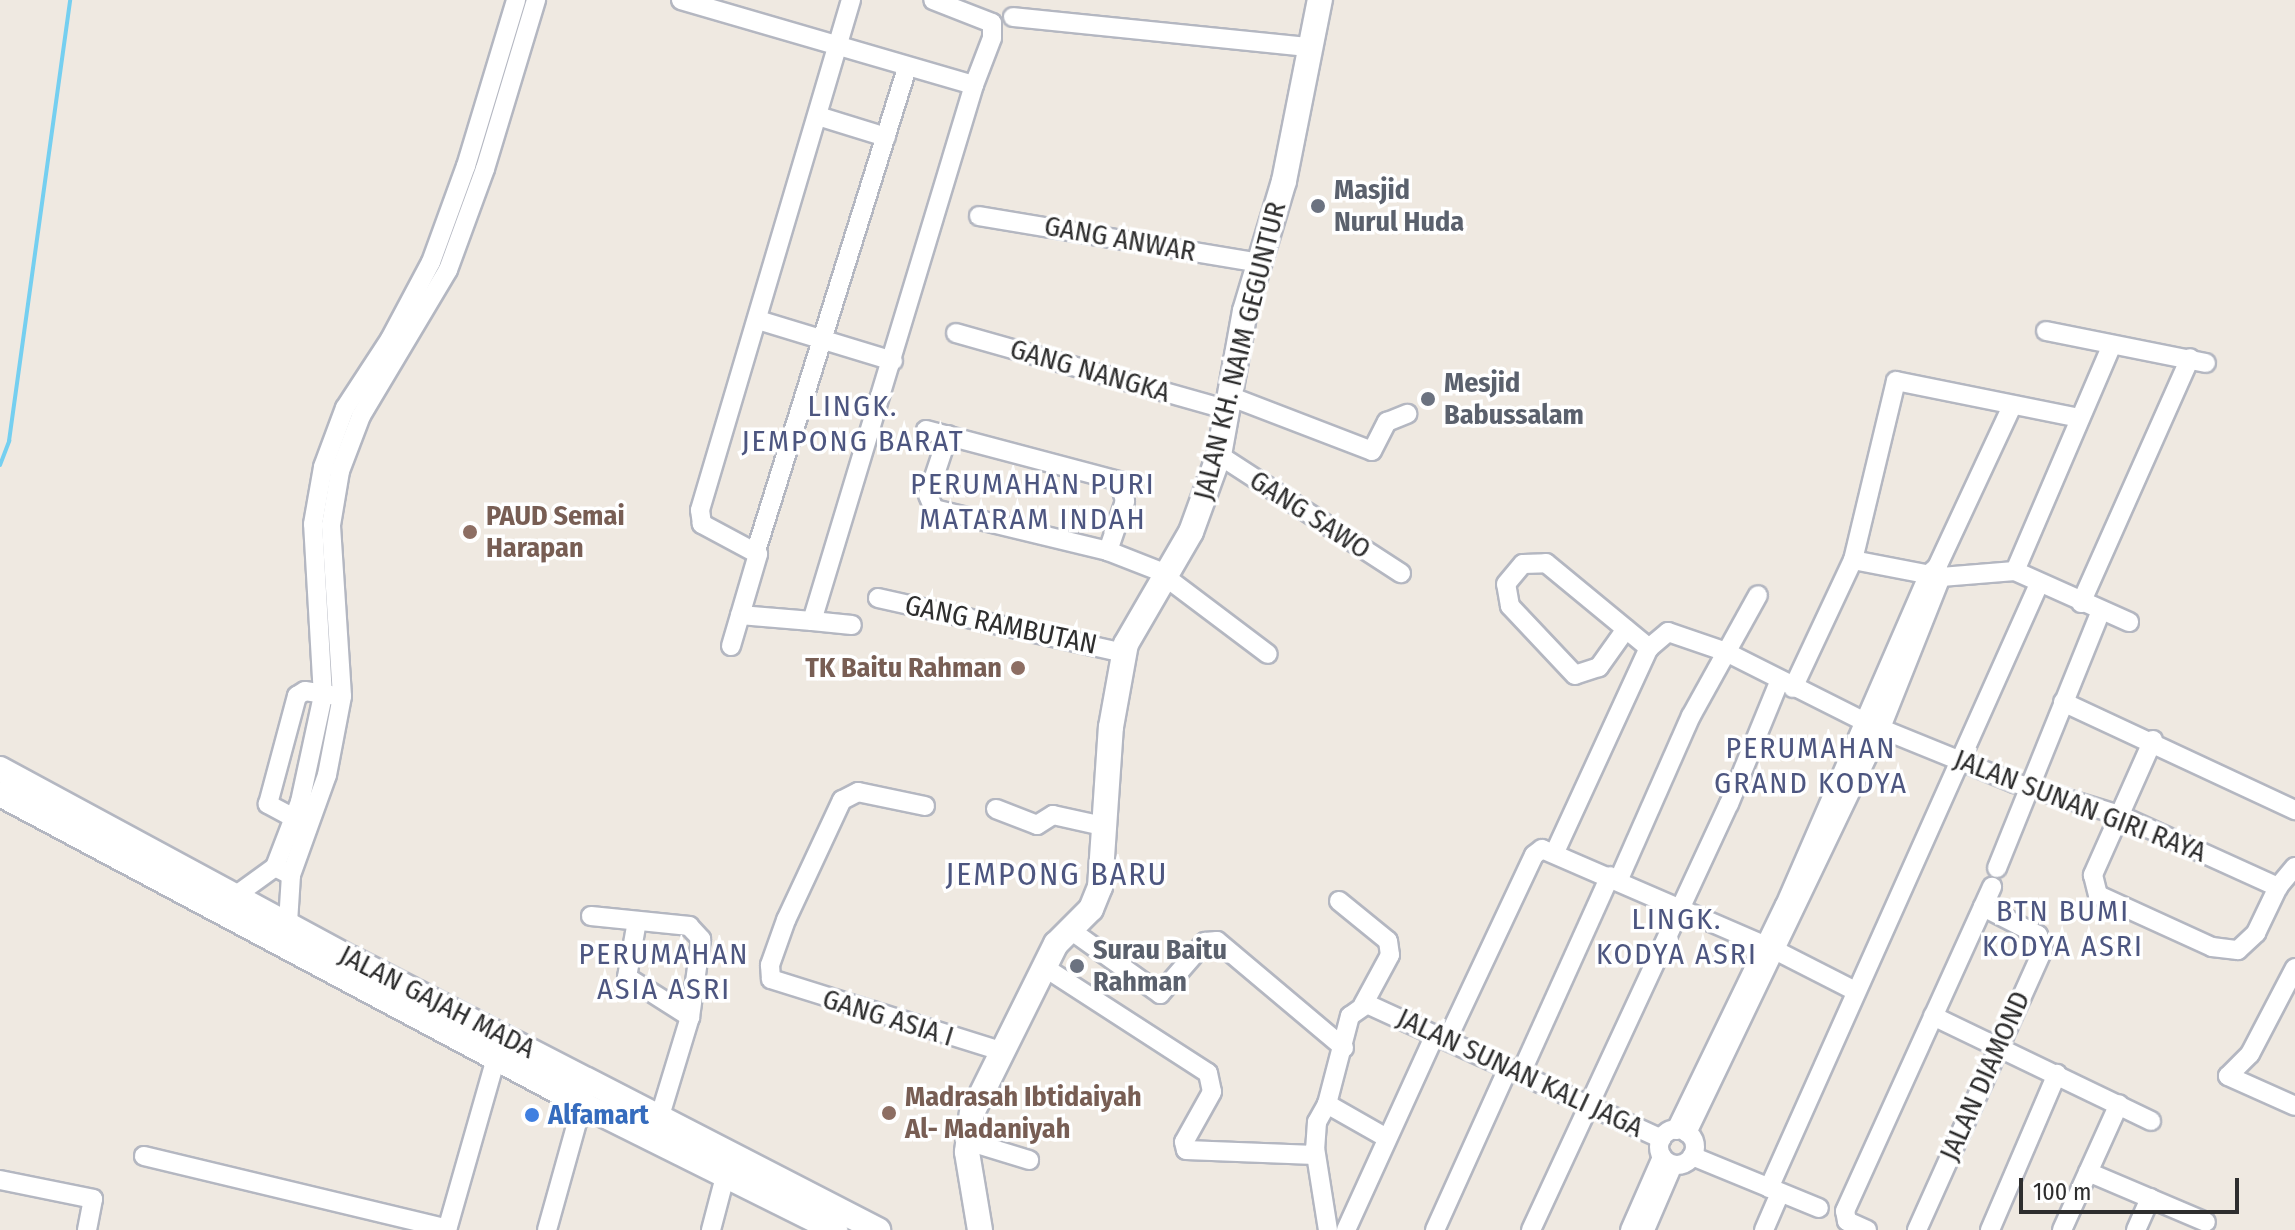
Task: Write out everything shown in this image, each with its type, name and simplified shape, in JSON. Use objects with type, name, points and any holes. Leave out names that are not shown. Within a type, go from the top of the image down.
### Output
[{"type":"main road","name":"JALAN KH. NAIM GEGUNTUR","points":[[980,1230],[970,1194],[967,1141],[975,1104],[1044,967],[1069,929],[1096,898],[1107,827],[1111,727],[1124,653],[1164,574],[1191,532],[1219,455],[1245,311],[1284,181],[1308,47],[1320,0]]},
{"type":"main road","name":"JALAN GAJAH MADA","points":[[0,769],[235,896],[261,922],[288,923],[878,1230]]},
{"type":"main road","name":"JALAN GAJAH MADA","points":[[0,794],[261,922],[496,1058],[835,1230]]},
{"type":"street","points":[[457,220],[516,0]]},
{"type":"street","points":[[235,896],[283,871],[327,775],[341,633],[323,559],[347,447],[429,306],[536,0]]},
{"type":"street","points":[[681,0],[974,85]]},
{"type":"street","points":[[756,551],[698,520],[851,0]]},
{"type":"street","points":[[812,621],[974,85],[992,38],[992,23],[933,0]]},
{"type":"street","points":[[1013,17],[1308,47]]},
{"type":"street","points":[[731,646],[756,551],[907,68]]},
{"type":"street","points":[[818,116],[886,137]]},
{"type":"street","name":"GANG ANWAR","points":[[979,216],[1261,263]]},
{"type":"street","points":[[758,320],[893,361]]},
{"type":"street","points":[[2046,331],[2198,360],[2081,603]]},
{"type":"street","name":"GANG NANGKA","points":[[956,333],[1227,402],[1372,451],[1387,422],[1407,414]]},
{"type":"street","points":[[2015,571],[2112,345]]},
{"type":"street","points":[[1531,1230],[1586,1105],[1786,685],[1853,560],[1896,381],[2079,418]]},
{"type":"street","points":[[1630,1230],[1775,951],[1874,726],[1935,573],[2012,406]]},
{"type":"street","points":[[926,430],[1119,481],[1125,501],[1108,551]]},
{"type":"street","points":[[948,435],[928,495],[934,509],[1108,551],[1164,574],[1268,654]]},
{"type":"street","name":"GANG SAWO","points":[[1219,455],[1401,573]]},
{"type":"street","points":[[1853,560],[1935,573],[2015,571],[2038,586],[2129,622]]},
{"type":"street","points":[[1555,852],[1649,648],[1626,629],[1546,563],[1527,562],[1507,580],[1510,606],[1575,675],[1599,667],[1626,629]]},
{"type":"street","points":[[1764,1230],[1775,1190],[1855,991],[2038,586]]},
{"type":"street","points":[[1435,1230],[1615,878],[1691,716],[1758,595]]},
{"type":"street","name":"GANG RAMBUTAN","points":[[878,598],[1124,653]]},
{"type":"street","points":[[1997,868],[2101,611]]},
{"type":"street","points":[[740,615],[852,625]]},
{"type":"street","name":"JALAN SUNAN GIRI RAYA","points":[[1649,648],[1661,633],[1675,634],[1726,652],[1786,685],[1874,726],[2029,787],[2119,815],[2278,887]]},
{"type":"street","points":[[294,818],[268,804],[297,696],[305,691],[333,696]]},
{"type":"street","points":[[288,923],[283,871],[294,818],[333,696]]},
{"type":"street","points":[[2063,702],[2153,740],[2295,810]]},
{"type":"street","points":[[2153,740],[2092,878],[2100,897],[2231,950],[2256,933],[2278,887],[2295,867]]},
{"type":"street","points":[[277,771],[306,780]]},
{"type":"street","name":"GANG ASIA I","points":[[925,806],[858,792],[842,800],[770,965],[776,983],[1001,1051]]},
{"type":"street","points":[[996,809],[1037,825],[1053,815],[1107,827]]},
{"type":"street","points":[[1346,1230],[1385,1137],[1441,1037],[1533,857],[1542,849],[1615,878],[1855,991]]},
{"type":"street","points":[[1867,1230],[1844,1216],[1992,887]]},
{"type":"street","points":[[1328,1230],[1315,1155],[1317,1122],[1327,1104],[1350,1016],[1370,1007],[1390,955],[1388,941],[1339,901]]},
{"type":"street","name":"JALAN DIAMOND","points":[[1917,1230],[2043,942],[1983,907]]},
{"type":"street","points":[[591,916],[689,926],[698,934],[690,1017],[660,1116]]},
{"type":"street","points":[[637,921],[626,975],[690,1017]]},
{"type":"street","points":[[1069,929],[1160,994],[1205,942],[1217,941],[1344,1048]]},
{"type":"street","points":[[1044,967],[1208,1073],[1212,1092],[1184,1142],[1186,1150],[1315,1155]]},
{"type":"street","points":[[2295,968],[2250,1054],[2228,1076],[2295,1106]]},
{"type":"street","name":"JALAN SUNAN KALI JAGA","points":[[1370,1007],[1672,1144]]},
{"type":"street","points":[[1933,1016],[2151,1121]]},
{"type":"street","points":[[144,1156],[447,1230],[496,1058]]},
{"type":"street","points":[[1990,1230],[2057,1074]]},
{"type":"street","points":[[547,1230],[589,1080]]},
{"type":"street","points":[[1327,1104],[1385,1137]]},
{"type":"street","points":[[2062,1230],[2119,1104]]},
{"type":"street","points":[[967,1141],[1029,1160]]},
{"type":"street","points":[[1672,1144],[1694,1143],[1692,1156],[1819,1208]]},
{"type":"street","points":[[1645,1230],[1672,1144]]},
{"type":"street","points":[[2088,1172],[2206,1222]]},
{"type":"street","points":[[711,1230],[726,1173]]},
{"type":"street","points":[[0,1180],[93,1199],[87,1230]]},
{"type":"street","points":[[2136,1230],[2150,1198]]},
{"type":"street","points":[[357,1230],[362,1211]]},
{"type":"waterway","points":[[0,465],[9,441],[70,0]]},
{"type":"place","name":"Masjid Nurul Huda","points":[[1318,206]]},
{"type":"place","name":"Mesjid Babussalam","points":[[1428,399]]},
{"type":"place","name":"PAUD Semai Harapan","points":[[470,532]]},
{"type":"place","name":"TK Baitu Rahman","points":[[1018,668]]},
{"type":"place","name":"Surau Baitu Rahman","points":[[1077,966]]},
{"type":"place","name":"Madrasah Ibtidaiyah Al- Madaniyah","points":[[889,1113]]},
{"type":"place","name":"Alfamart","points":[[532,1115]]},
{"type":"district","name":"LINGK. JEMPONG BARAT","points":[[853,423]]},
{"type":"district","name":"PERUMAHAN PURI MATARAM INDAH","points":[[1033,501]]},
{"type":"district","name":"PERUMAHAN GRAND KODYA","points":[[1811,765]]},
{"type":"district","name":"JEMPONG BARU","points":[[1057,874]]},
{"type":"district","name":"BTN BUMI KODYA ASRI","points":[[2063,928]]},
{"type":"district","name":"LINGK. KODYA ASRI","points":[[1677,936]]},
{"type":"district","name":"PERUMAHAN ASIA ASRI","points":[[664,971]]}]
